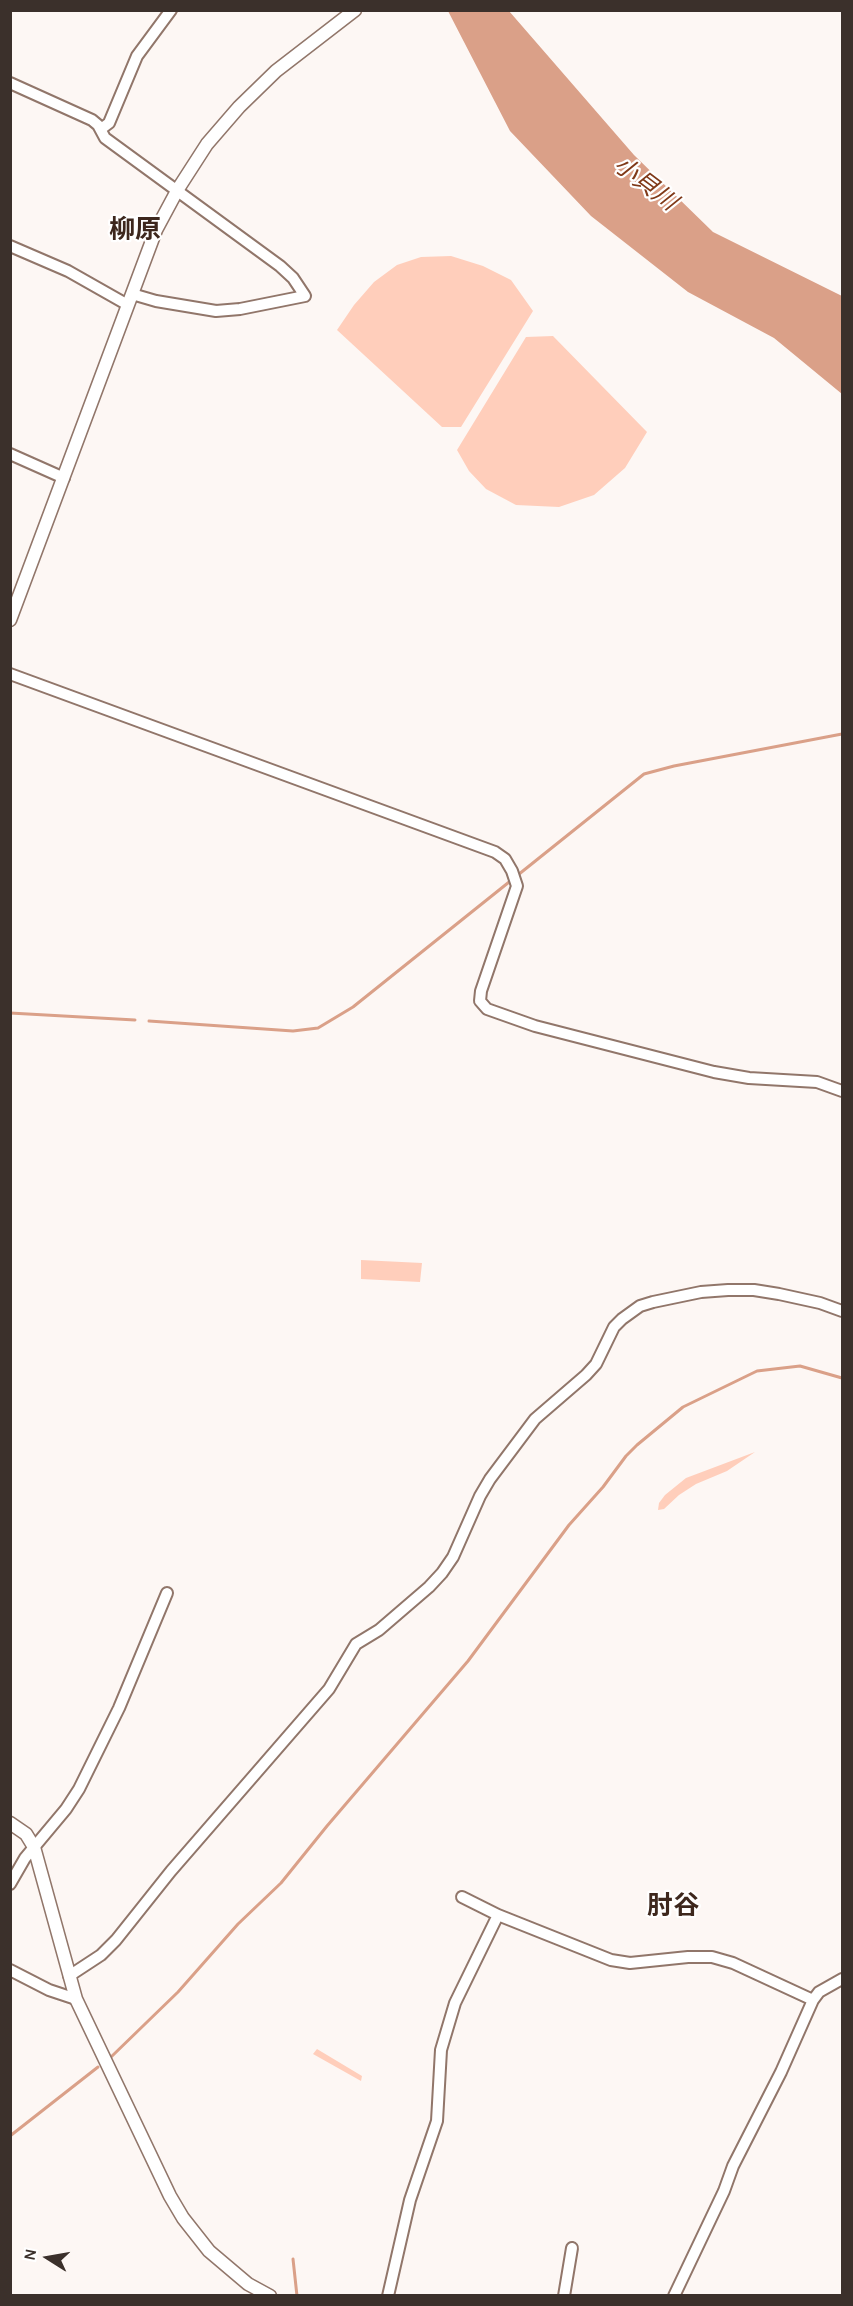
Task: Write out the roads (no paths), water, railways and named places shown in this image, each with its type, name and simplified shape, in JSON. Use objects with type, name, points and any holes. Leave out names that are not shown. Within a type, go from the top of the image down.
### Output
[{"type":"street","points":[[101,129],[109,123],[137,56],[171,10]]},
{"type":"street","points":[[10,620],[156,230],[178,189],[207,144],[239,107],[276,71],[350,14]]},
{"type":"street","points":[[10,246],[130,299],[216,311],[240,309],[304,296],[293,278],[280,266],[178,189],[105,138],[93,120],[12,87]]},
{"type":"street","points":[[10,454],[64,478]]},
{"type":"street","points":[[10,674],[495,852],[506,860],[517,886],[481,991],[480,1001],[488,1009],[535,1026],[714,1072],[749,1078],[817,1082],[843,1091]]},
{"type":"street","points":[[69,1976],[100,1955],[116,1940],[171,1871],[329,1689],[356,1644],[379,1630],[442,1573],[453,1557],[490,1479],[535,1419],[596,1364],[614,1327],[622,1319],[640,1306],[653,1302],[701,1292],[728,1290],[779,1293],[843,1311]]},
{"type":"street","points":[[10,1884],[25,1858],[66,1809],[79,1789],[119,1708],[167,1593]]},
{"type":"street","points":[[10,1822],[26,1834],[34,1847],[76,1999],[165,2186],[183,2218],[218,2260],[248,2284],[270,2295]]},
{"type":"street","points":[[462,1897],[498,1915],[611,1960],[630,1963],[701,1956],[723,1960],[813,2000]]},
{"type":"street","points":[[388,2295],[410,2200],[437,2121],[441,2050],[455,2003],[498,1915]]},
{"type":"street","points":[[10,1970],[49,1990],[76,1999]]},
{"type":"street","points":[[674,2295],[813,2000],[819,1992],[843,1979]]},
{"type":"street","points":[[564,2295],[572,2248]]},
{"type":"water","name":"小貝川","points":[[448,11],[509,11],[634,155],[713,232],[842,296],[842,394],[774,338],[688,292],[591,216],[510,131]]},
{"type":"waterway","points":[[149,1021],[293,1031],[318,1028],[353,1007],[644,774],[674,766],[842,734]]},
{"type":"waterway","points":[[10,1013],[135,1020]]},
{"type":"waterway","points":[[111,2057],[178,1992],[238,1924],[281,1883],[468,1661],[569,1525],[637,1445],[683,1407],[757,1371],[800,1366],[842,1378]]},
{"type":"waterway","points":[[10,2136],[98,2067]]},
{"type":"waterway","points":[[293,2259],[297,2296]]},
{"type":"district","name":"柳原","points":[[135,231]]},
{"type":"district","name":"肘谷","points":[[673,1907]]}]
